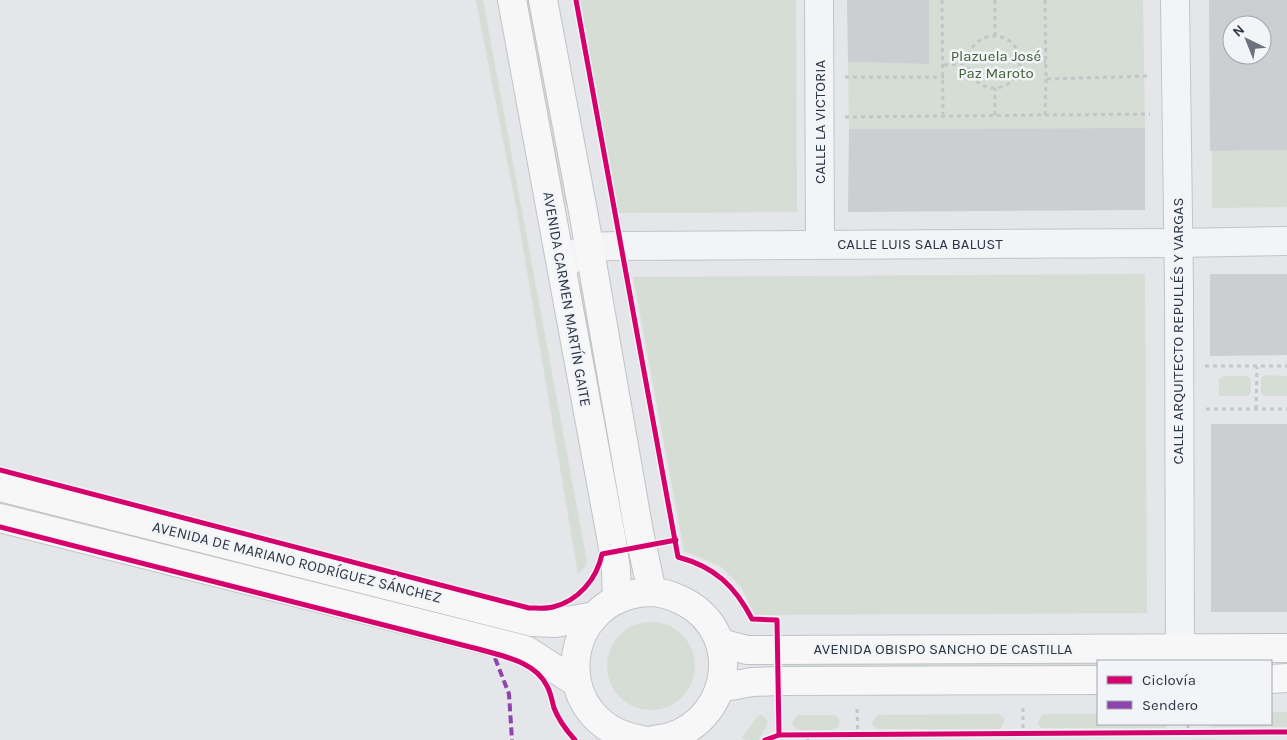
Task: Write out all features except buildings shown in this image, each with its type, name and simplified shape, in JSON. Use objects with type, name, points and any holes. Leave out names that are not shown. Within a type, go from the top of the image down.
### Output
[{"type":"main road","name":"AVENIDA CARMEN MARTÍN GAITE","points":[[512,0],[616,570],[617,600]]},
{"type":"main road","name":"AVENIDA CARMEN MARTÍN GAITE","points":[[543,0],[639,532],[652,592]]},
{"type":"main road","name":"AVENIDA DE MARIANO RODRÍGUEZ SÁNCHEZ","points":[[0,487],[532,622],[556,623],[594,616]]},
{"type":"main road","name":"AVENIDA DE MARIANO RODRÍGUEZ SÁNCHEZ","points":[[0,518],[526,650],[576,683]]},
{"type":"main road","points":[[652,592],[674,596],[694,606],[710,622],[720,643],[724,665],[720,688],[708,712],[699,722],[688,730],[648,739],[614,732],[590,712],[576,683],[575,665],[577,647],[584,631],[594,616],[617,600],[634,594],[652,592]]},
{"type":"main road","name":"AVENIDA OBISPO SANCHO DE CASTILLA","points":[[720,643],[746,650],[1180,655],[1287,648]]},
{"type":"main road","points":[[1272,679],[1287,678]]},
{"type":"main road","name":"AVENIDA OBISPO SANCHO DE CASTILLA","points":[[720,688],[752,682],[778,681],[1097,680]]},
{"type":"street","name":"CALLE LA VICTORIA","points":[[819,0],[820,244]]},
{"type":"street","name":"CALLE ARQUITECTO REPULLÉS Y VARGAS","points":[[1175,0],[1180,655]]},
{"type":"street","name":"CALLE LUIS SALA BALUST","points":[[589,247],[1287,241]]},
{"type":"street","points":[[562,269],[575,254],[589,247]]},
{"type":"path","points":[[942,0],[943,115]]},
{"type":"path","points":[[995,0],[995,36]]},
{"type":"path","points":[[1045,0],[1045,114]]},
{"type":"path","points":[[995,36],[1005,38],[1013,44],[1018,52],[1020,61],[1019,71],[1014,80],[1005,86],[995,88],[985,86],[976,81],[970,73],[968,63],[970,52],[976,43],[985,38],[995,36]]},
{"type":"path","points":[[1020,61],[1046,62]]},
{"type":"path","points":[[944,65],[968,63]]},
{"type":"path","points":[[1046,78],[1150,76]]},
{"type":"path","points":[[845,77],[944,77]]},
{"type":"path","points":[[995,88],[995,115]]},
{"type":"path","points":[[845,116],[1150,114]]},
{"type":"path","points":[[1205,366],[1287,366]]},
{"type":"path","points":[[1256,409],[1257,367]]},
{"type":"path","points":[[1206,409],[1287,409]]},
{"type":"path","points":[[1023,708],[1023,737]]},
{"type":"path","points":[[858,709],[858,737]]},
{"type":"path","points":[[1188,725],[1189,740]]},
{"type":"path","points":[[779,728],[779,738]]},
{"type":"path","points":[[1180,733],[1198,732]]},
{"type":"path","points":[[849,734],[858,737],[868,734]]},
{"type":"path","points":[[1013,734],[1023,737],[1032,734]]},
{"type":"path","points":[[772,737],[779,738],[788,735]]},
{"type":"path","points":[[798,736],[808,738],[816,735]]},
{"type":"green space","points":[[476,0],[483,0],[587,562],[578,574],[517,212]]},
{"type":"green space","points":[[525,0],[532,0],[569,205],[564,206]]},
{"type":"green space","points":[[580,0],[796,0],[797,212],[618,213]]},
{"type":"green space","name":"Plazuela José Paz Maroto","points":[[929,0],[1143,0],[1145,128],[849,129],[848,62],[929,64]]},
{"type":"green space","points":[[1287,150],[1287,207],[1212,208],[1212,151]]},
{"type":"green space","points":[[1145,274],[1147,613],[755,615],[741,587],[720,566],[684,551],[633,277]]},
{"type":"green space","points":[[585,281],[629,526],[623,527],[578,283]]},
{"type":"green space","points":[[1266,375],[1287,376],[1287,396],[1264,396],[1261,393],[1261,378]]},
{"type":"green space","points":[[1224,376],[1248,376],[1251,380],[1251,393],[1247,396],[1221,396],[1219,394],[1219,379]]},
{"type":"green space","points":[[651,622],[668,626],[682,635],[691,649],[695,666],[691,683],[682,697],[668,706],[651,710],[634,706],[620,697],[611,683],[607,666],[611,649],[620,635],[634,626]]},
{"type":"green space","points":[[1097,662],[1097,667],[784,669],[785,663]]},
{"type":"green space","points":[[1272,712],[1287,712],[1287,727],[1211,727],[1208,725],[1272,725]]},
{"type":"green space","points":[[999,714],[1005,719],[1000,729],[877,729],[873,726],[872,722],[878,715]]},
{"type":"green space","points":[[1043,714],[1097,714],[1097,725],[1168,725],[1165,728],[1042,728],[1038,725],[1038,721]]},
{"type":"green space","points":[[762,715],[767,720],[767,725],[758,740],[746,740],[742,737],[758,716]]},
{"type":"green space","points":[[799,715],[834,715],[840,722],[838,727],[832,730],[798,730],[792,724]]},
{"type":"marked path","points":[[495,658],[509,694],[512,740]]},
{"type":"cycle path","points":[[576,0],[678,557],[703,566],[722,579],[738,597],[752,619],[777,620],[779,735]]},
{"type":"cycle path","points":[[0,470],[529,608],[553,607],[570,600],[585,588],[591,580],[602,554],[676,540]]},
{"type":"cycle path","points":[[0,527],[507,657],[526,665],[542,678],[558,717],[575,740]]},
{"type":"cycle path","points":[[765,740],[779,735],[1287,732]]}]
